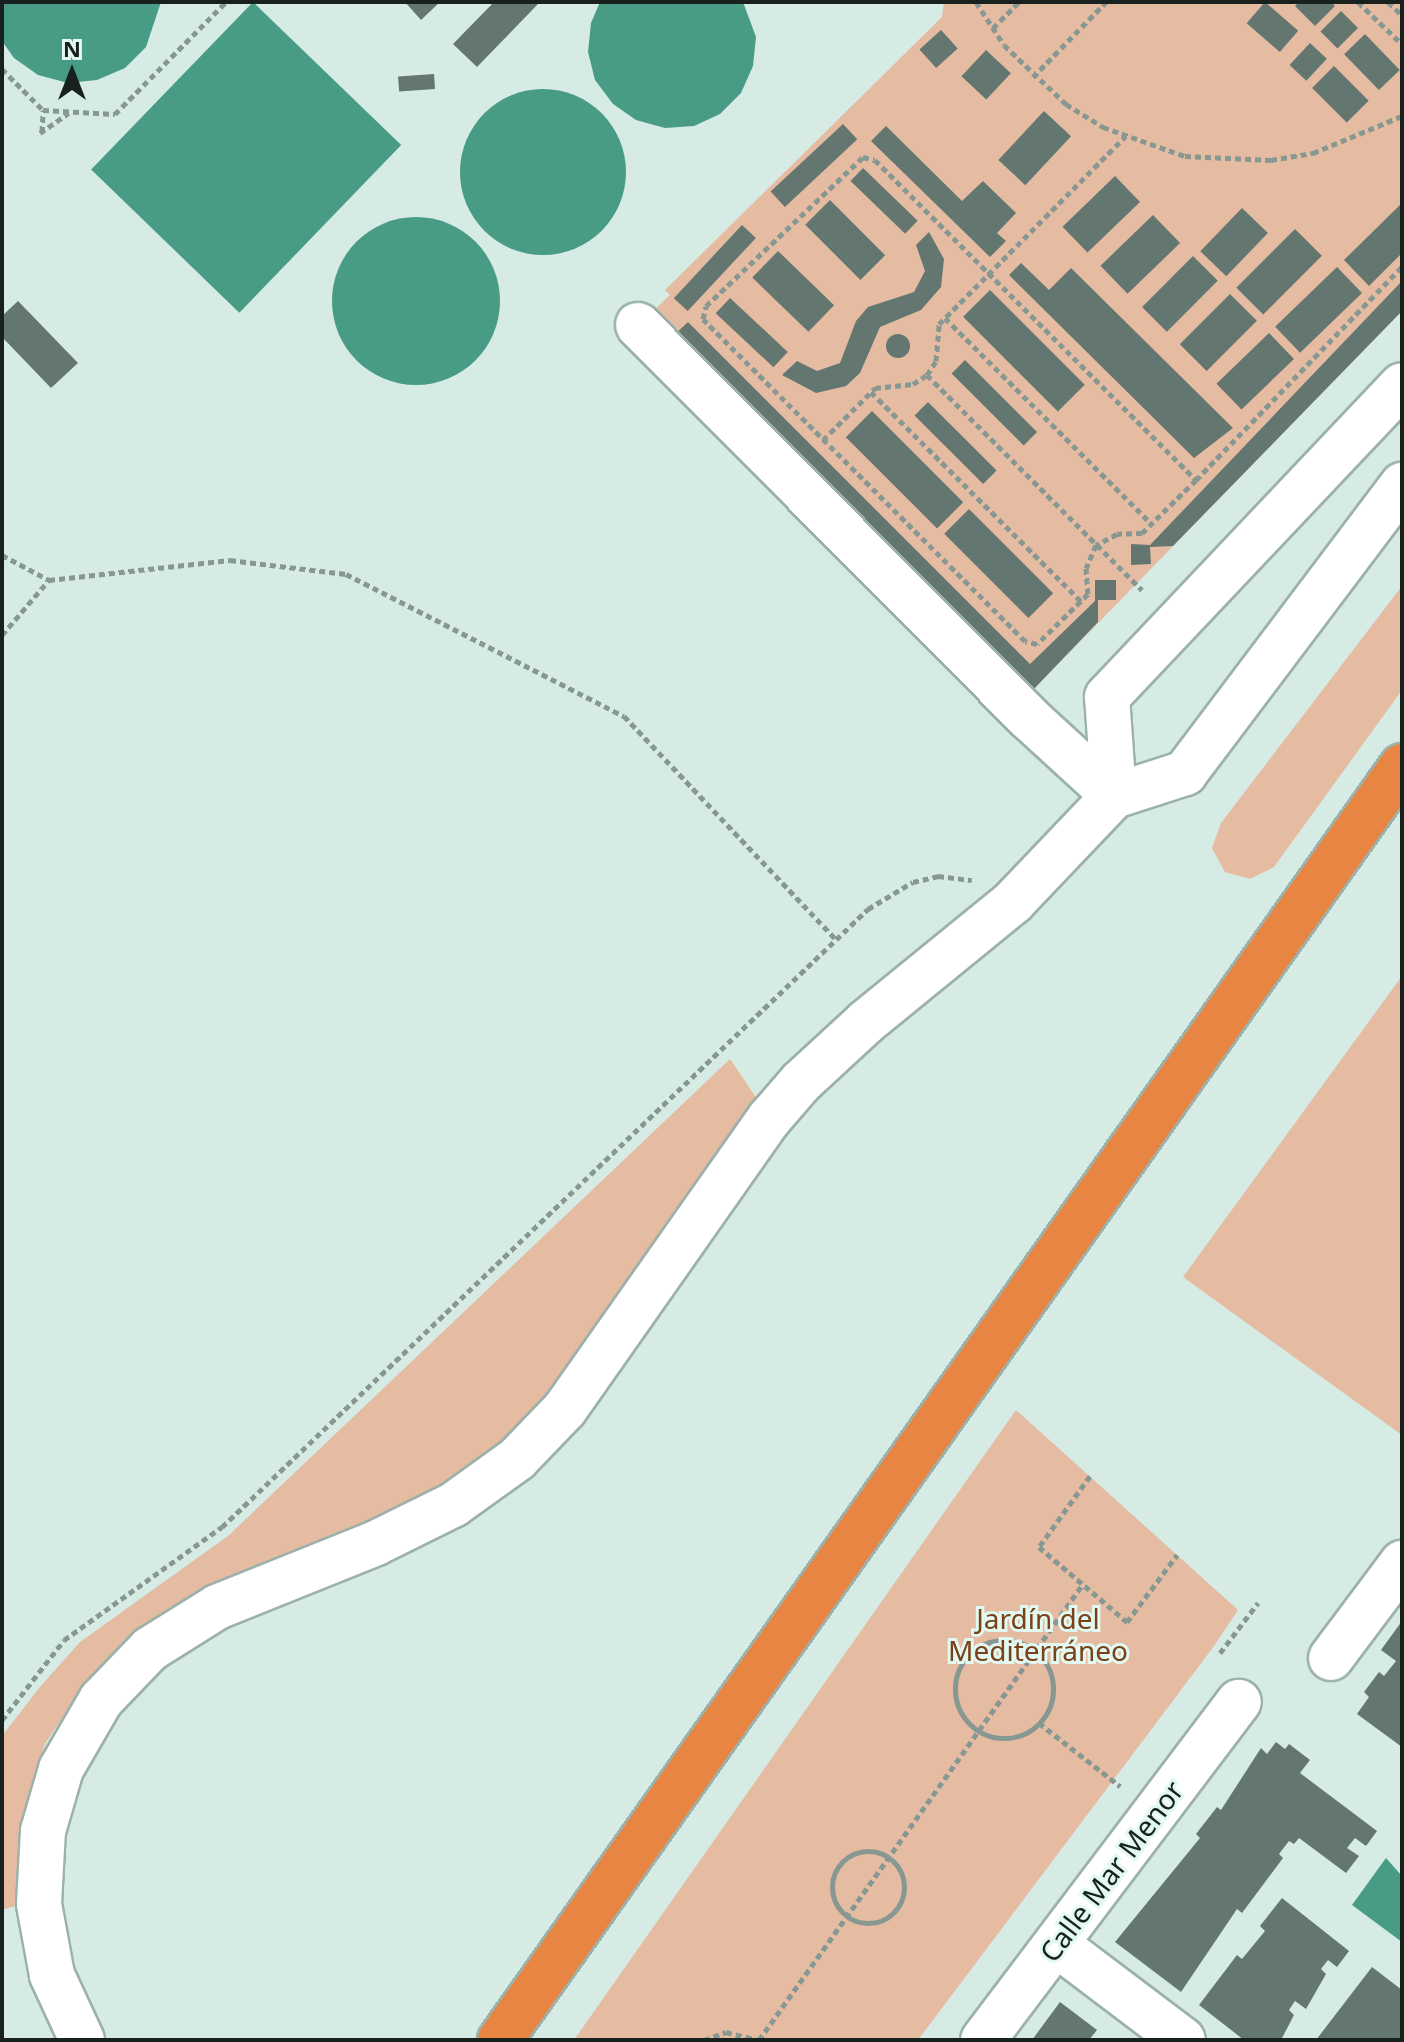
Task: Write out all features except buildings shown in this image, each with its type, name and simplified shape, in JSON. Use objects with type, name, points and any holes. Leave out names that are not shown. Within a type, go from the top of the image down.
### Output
[{"type":"highway","points":[[500,2040],[1402,766]]},
{"type":"street","points":[[638,325],[1029,718],[1114,796]]},
{"type":"street","points":[[1114,796],[1107,697],[1402,385]]},
{"type":"street","points":[[82,2040],[52,1975],[39,1904],[43,1831],[61,1769],[101,1700],[150,1649],[217,1607],[376,1543],[453,1505],[517,1459],[565,1409],[769,1119],[801,1082],[855,1031],[1013,902],[1114,796],[1185,773],[1402,485]]},
{"type":"street","points":[[1331,1658],[1402,1563]]},
{"type":"street","name":"Calle Mar Menor","points":[[983,2040],[1239,1702]]},
{"type":"street","points":[[1056,1944],[1183,2040]]},
{"type":"path","points":[[2,69],[43,110],[115,114],[226,2]]},
{"type":"path","points":[[976,2],[1033,77],[1066,104],[1125,137],[1185,156],[1271,160],[1354,140],[1402,116]]},
{"type":"path","points":[[993,28],[1019,2]]},
{"type":"path","points":[[1033,77],[1106,2]]},
{"type":"path","points":[[1358,2],[1402,44]]},
{"type":"path","points":[[1388,2],[1402,15]]},
{"type":"path","points":[[43,110],[41,132],[71,112]]},
{"type":"path","points":[[823,440],[883,384],[913,384],[927,375],[936,361],[937,327],[1125,137]]},
{"type":"path","points":[[1196,480],[875,160],[863,157],[706,306],[706,324],[1025,641],[1042,641],[1082,602],[1089,587],[1086,568],[1096,545],[1117,534],[1142,533],[1152,524],[1196,480],[1402,267]]},
{"type":"path","points":[[945,318],[1152,524]]},
{"type":"path","points":[[927,375],[1142,590]]},
{"type":"path","points":[[871,392],[1082,602]]},
{"type":"path","points":[[2,555],[49,580],[230,560],[346,574],[624,716],[835,938]]},
{"type":"path","points":[[2,635],[49,580]]},
{"type":"path","points":[[2,1720],[64,1640],[222,1527],[835,938],[888,893],[925,879],[965,876],[1013,902]]},
{"type":"path","points":[[1090,1476],[1039,1547],[1127,1622],[1177,1555]]},
{"type":"path","points":[[704,2040],[726,2032],[758,2040],[1083,1584]]},
{"type":"path","points":[[1220,1653],[1258,1603]]},
{"type":"path","points":[[1009,1640],[1036,1651],[1046,1664],[1053,1694],[1039,1723],[1011,1737],[979,1731],[967,1722],[955,1695],[955,1681],[969,1655],[980,1646],[1009,1640]]},
{"type":"path","points":[[1039,1723],[1120,1786]]},
{"type":"path","points":[[856,1852],[889,1857],[904,1884],[894,1912],[877,1922],[847,1916],[833,1898],[838,1866],[856,1852]]},
{"type":"green space","points":[[944,2],[1402,2],[1402,311],[1030,693],[649,315],[670,295],[665,290],[942,17]]},
{"type":"green space","points":[[1402,586],[1402,690],[1274,867],[1250,879],[1225,872],[1212,848],[1221,823]]},
{"type":"green space","points":[[1402,976],[1402,1435],[1183,1277]]},
{"type":"green space","points":[[730,1059],[757,1099],[549,1395],[503,1442],[442,1487],[367,1524],[207,1588],[136,1632],[83,1686],[45,1744],[34,1775],[19,1840],[18,1905],[2,1910],[2,1736],[40,1687],[80,1642],[228,1536]]},
{"type":"green space","name":"Jardín del Mediterráneo","points":[[1016,1410],[1238,1610],[1214,1646],[918,2040],[574,2040]]},
{"type":"shaded area","points":[[2,2],[161,2],[146,47],[125,68],[97,80],[68,83],[38,75],[14,58],[2,41]]},
{"type":"shaded area","points":[[253,2],[401,145],[239,313],[91,170]]},
{"type":"shaded area","points":[[600,2],[743,2],[756,37],[753,66],[741,93],[720,114],[694,126],[665,128],[636,120],[613,104],[595,80],[588,52],[591,23]]},
{"type":"shaded area","points":[[543,89],[575,95],[602,113],[620,140],[626,172],[620,204],[602,231],[575,249],[543,255],[511,249],[484,231],[466,204],[460,172],[466,140],[484,113],[511,95]]},
{"type":"shaded area","points":[[416,217],[448,223],[476,241],[494,269],[500,301],[494,333],[476,361],[448,379],[416,385],[384,379],[356,361],[338,333],[332,301],[338,269],[356,241],[384,223]]},
{"type":"shaded area","points":[[1386,1858],[1402,1876],[1402,1942],[1352,1905]]}]
